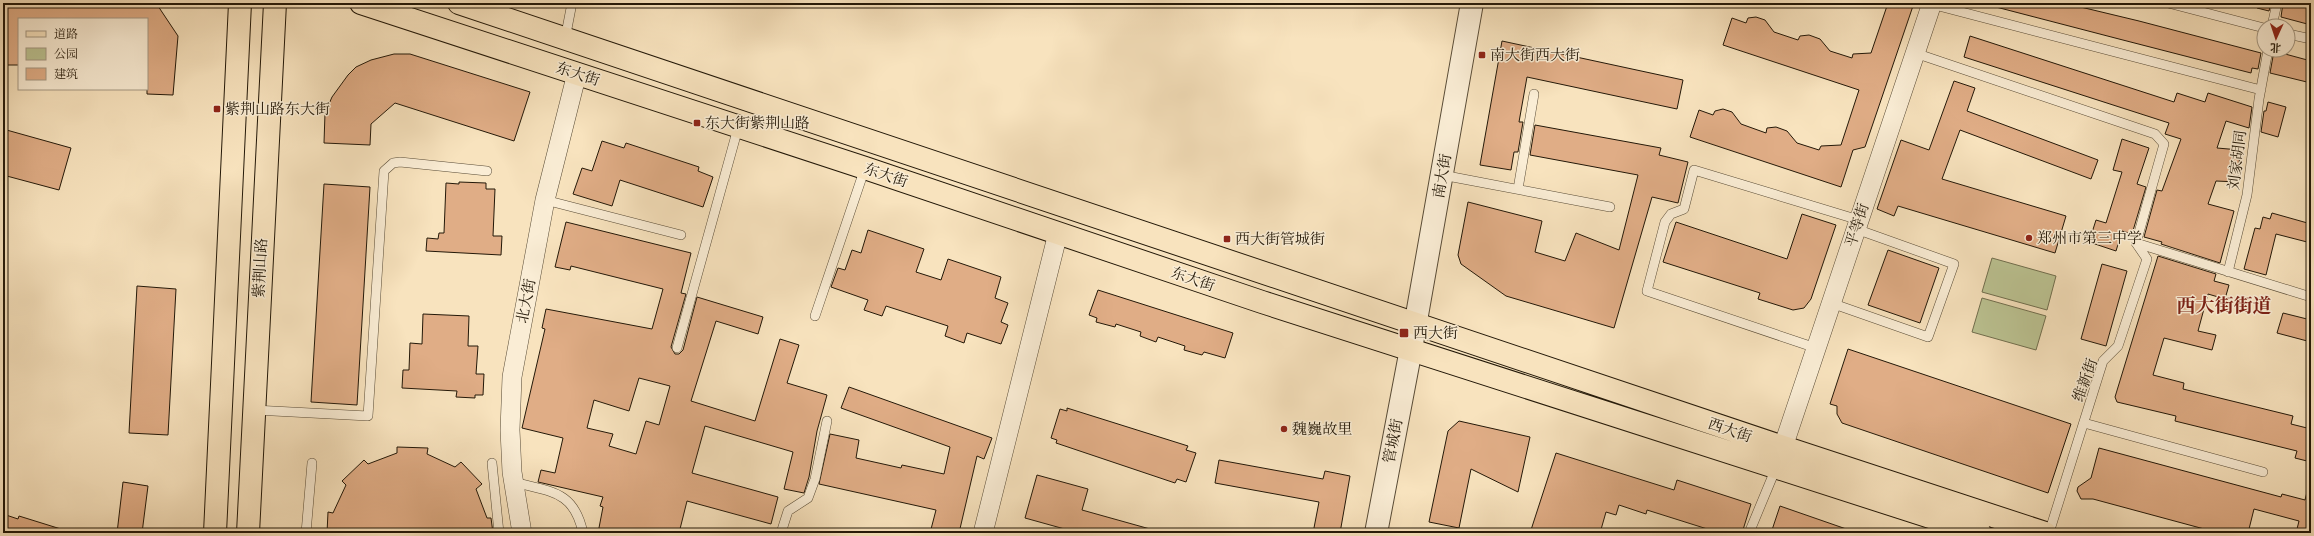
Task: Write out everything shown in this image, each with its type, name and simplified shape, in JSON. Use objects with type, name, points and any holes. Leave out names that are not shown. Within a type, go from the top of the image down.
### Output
[{"type":"main road","points":[[215,533],[240,3]]},
{"type":"main road","name":"紫荆山路","points":[[248,533],[275,3]]},
{"type":"main road","name":"东大街","points":[[360,3],[577,73],[738,128],[865,168],[1411,349]]},
{"type":"main road","name":"东大街","points":[[459,3],[1416,324]]},
{"type":"main road","name":"西大街","points":[[1416,324],[1783,448],[2045,533]]},
{"type":"main road","name":"西大街","points":[[1411,349],[1980,533]]},
{"type":"street","name":"南大街","points":[[1411,349],[1472,3]]},
{"type":"street","name":"平等街","points":[[1783,448],[1932,3]]},
{"type":"street","name":"北大街","points":[[522,533],[514,482],[510,430],[512,377],[545,200],[577,73]]},
{"type":"street","points":[[983,533],[1058,233]]},
{"type":"street","name":"管城街","points":[[1376,533],[1411,349]]},
{"type":"lane","points":[[565,39],[572,3]]},
{"type":"lane","points":[[1932,3],[2261,90]]},
{"type":"lane","points":[[2168,3],[2256,26]]},
{"type":"lane","points":[[2274,18],[2277,3]]},
{"type":"lane","points":[[2296,36],[2311,39]]},
{"type":"lane","points":[[1915,53],[2155,134],[2164,144],[2136,243],[2311,297]]},
{"type":"lane","name":"刘家胡同","points":[[2228,272],[2247,195],[2267,58]]},
{"type":"lane","points":[[1518,189],[1534,94]]},
{"type":"lane","points":[[677,348],[738,128]]},
{"type":"lane","points":[[254,410],[368,416],[384,171],[393,163],[400,162],[487,171]]},
{"type":"lane","points":[[815,316],[865,168]]},
{"type":"lane","points":[[1816,348],[1647,291],[1665,222],[1671,214],[1684,209],[1694,170],[1857,225],[1954,264],[1928,337],[1831,303]]},
{"type":"lane","points":[[1442,175],[1610,207]]},
{"type":"lane","points":[[545,200],[681,235]]},
{"type":"lane","name":"维新街","points":[[2049,533],[2103,361],[2118,346],[2147,258],[2136,243]]},
{"type":"lane","points":[[781,533],[788,511],[808,498],[815,479],[827,421]]},
{"type":"lane","points":[[2084,423],[2263,472]]},
{"type":"lane","points":[[306,533],[312,463]]},
{"type":"lane","points":[[492,463],[499,533]]},
{"type":"lane","points":[[1749,533],[1776,468]]},
{"type":"lane","points":[[514,482],[563,496],[574,507],[580,520],[583,533]]},
{"type":"green space","points":[[1992,258],[2056,276],[2047,310],[1982,292]]},
{"type":"green space","points":[[1982,298],[2046,316],[2036,350],[1972,332]]},
{"type":"building","points":[[3,3],[156,3],[178,36],[173,95],[147,94],[148,18],[18,18],[18,65],[3,65]]},
{"type":"building","points":[[1888,3],[1914,3],[1865,147],[1853,150],[1841,187],[1690,137],[1699,110],[1713,115],[1715,111],[1723,109],[1732,112],[1741,124],[1766,133],[1767,128],[1776,127],[1787,131],[1797,143],[1819,150],[1821,146],[1841,145],[1859,90],[1723,45],[1732,18],[1746,23],[1748,18],[1756,17],[1765,20],[1774,32],[1798,40],[1800,36],[1809,35],[1820,39],[1830,51],[1852,58],[1853,54],[1871,53]]},
{"type":"building","points":[[1997,3],[2064,3],[2256,52],[2256,58],[2260,58],[2258,69],[2252,68],[2251,73],[1996,7]]},
{"type":"building","points":[[2257,3],[2271,3],[2269,11],[2257,8]]},
{"type":"building","points":[[2283,3],[2311,3],[2311,25],[2296,21],[2296,18],[2281,17]]},
{"type":"building","points":[[1970,36],[2174,102],[2177,93],[2205,102],[2208,93],[2252,107],[2249,128],[2226,121],[2217,148],[2240,150],[2238,182],[2216,181],[2208,204],[2234,211],[2220,263],[2144,237],[2157,190],[2162,191],[2181,139],[2165,134],[2169,123],[1964,57]]},
{"type":"building","points":[[1502,41],[1683,80],[1677,109],[1527,77],[1519,122],[1523,122],[1518,152],[1514,152],[1511,170],[1480,165]]},
{"type":"building","points":[[394,54],[410,54],[530,92],[514,141],[395,103],[371,124],[370,145],[324,143],[325,113],[332,97],[348,75],[356,67],[371,60]]},
{"type":"building","points":[[2296,57],[2311,61],[2311,83],[2270,73],[2273,58]]},
{"type":"building","points":[[1954,81],[1975,88],[1967,111],[2098,160],[2091,179],[1960,130],[1942,179],[2066,216],[2055,253],[1898,206],[1894,216],[1877,209],[1901,140],[1929,150]]},
{"type":"building","points":[[2268,102],[2286,107],[2278,137],[2261,132],[2264,111],[2266,111]]},
{"type":"building","points":[[1535,125],[1661,148],[1659,155],[1688,162],[1678,203],[1652,197],[1614,328],[1506,296],[1461,264],[1458,255],[1468,202],[1542,221],[1535,252],[1565,261],[1576,233],[1619,250],[1638,175],[1530,155]]},
{"type":"building","points":[[3,129],[71,148],[59,190],[3,175]]},
{"type":"building","points":[[2122,139],[2149,148],[2137,184],[2146,187],[2132,234],[2122,231],[2116,251],[2089,242],[2096,220],[2106,223],[2122,172],[2113,170]]},
{"type":"building","points":[[602,141],[624,148],[626,143],[699,167],[698,171],[713,177],[703,207],[620,180],[612,206],[573,194],[582,168],[592,171]]},
{"type":"building","points":[[459,182],[486,183],[486,189],[495,189],[493,236],[502,236],[501,255],[426,251],[427,238],[438,239],[439,233],[444,233],[446,183],[459,184]]},
{"type":"building","points":[[324,184],[370,187],[357,405],[311,402]]},
{"type":"building","points":[[2272,213],[2311,224],[2311,243],[2276,234],[2266,275],[2244,269],[2255,228],[2260,229],[2263,217],[2270,219]]},
{"type":"building","points":[[1802,214],[1836,225],[1811,299],[1804,308],[1793,310],[1758,299],[1760,293],[1663,262],[1676,222],[1787,259]]},
{"type":"building","points":[[566,222],[691,253],[681,293],[686,294],[671,347],[675,354],[679,354],[683,350],[697,297],[763,317],[758,334],[716,321],[691,401],[755,421],[780,339],[799,345],[787,383],[827,395],[817,431],[809,477],[804,493],[784,489],[793,452],[705,426],[692,473],[778,497],[771,524],[687,501],[679,533],[598,533],[603,507],[600,506],[603,497],[538,482],[541,470],[555,473],[563,438],[522,428],[545,329],[542,328],[546,309],[652,329],[663,289],[571,266],[570,270],[555,267]],"holes":[[[639,378],[670,386],[659,425],[646,421],[636,454],[609,446],[613,434],[587,428],[594,400],[629,411]]]},
{"type":"building","points":[[868,230],[924,249],[916,272],[941,280],[948,259],[1001,277],[995,298],[1008,303],[1001,322],[1008,325],[1001,344],[967,333],[964,343],[945,336],[948,326],[886,306],[882,316],[864,310],[868,300],[831,287],[838,268],[845,270],[852,250],[861,253]]},
{"type":"building","points":[[1888,250],[1939,268],[1920,323],[1868,305]]},
{"type":"building","points":[[2158,256],[2216,274],[2214,281],[2229,285],[2225,299],[2208,294],[2198,331],[2216,335],[2212,350],[2164,338],[2153,375],[2184,383],[2183,389],[2293,416],[2291,424],[2311,429],[2311,462],[2295,458],[2297,451],[2175,421],[2176,416],[2117,402],[2115,397]]},
{"type":"building","points":[[2102,264],[2127,271],[2106,346],[2081,339]]},
{"type":"building","points":[[137,286],[176,289],[168,435],[129,433]]},
{"type":"building","points":[[1098,290],[1233,333],[1225,358],[1204,352],[1202,355],[1184,350],[1185,346],[1158,337],[1156,342],[1140,336],[1141,332],[1116,324],[1115,327],[1096,322],[1097,318],[1089,315]]},
{"type":"building","points":[[2283,313],[2311,320],[2311,342],[2277,333]]},
{"type":"building","points":[[423,314],[469,316],[468,346],[478,346],[476,374],[484,374],[483,395],[475,395],[475,398],[456,397],[457,391],[402,388],[403,370],[409,370],[410,343],[422,344]]},
{"type":"building","points":[[1848,349],[2071,424],[2048,493],[1842,423],[1837,414],[1837,406],[1830,404]]},
{"type":"building","points":[[849,387],[992,438],[984,459],[977,456],[959,533],[930,533],[936,510],[819,484],[830,434],[859,440],[856,458],[901,468],[902,465],[944,474],[950,447],[841,408]]},
{"type":"building","points":[[1067,408],[1188,446],[1186,450],[1196,453],[1186,482],[1177,479],[1175,483],[1056,443],[1057,440],[1051,438],[1060,409],[1067,411]]},
{"type":"building","points":[[1459,421],[1530,437],[1518,492],[1471,469],[1459,528],[1429,522],[1448,431]]},
{"type":"building","points":[[397,447],[428,448],[427,454],[455,467],[461,462],[482,484],[476,489],[487,518],[491,518],[493,533],[327,533],[328,512],[333,513],[346,485],[342,481],[364,460],[368,464],[397,453]]},
{"type":"building","points":[[2099,448],[2281,497],[2282,494],[2305,500],[2307,492],[2311,493],[2311,533],[2296,533],[2299,521],[2254,509],[2248,533],[2219,533],[2093,499],[2081,499],[2077,491],[2078,487],[2091,478]]},
{"type":"building","points":[[1556,453],[1674,490],[1677,480],[1751,504],[1742,533],[1720,533],[1647,510],[1646,514],[1619,505],[1616,515],[1606,512],[1600,533],[1530,533]]},
{"type":"building","points":[[1219,460],[1323,479],[1325,471],[1350,476],[1340,533],[1313,533],[1319,502],[1215,483]]},
{"type":"building","points":[[1037,475],[1088,489],[1082,510],[1150,529],[1150,533],[1079,533],[1025,518]]},
{"type":"building","points":[[123,482],[148,486],[142,533],[117,533]]},
{"type":"building","points":[[1780,506],[1852,531],[1852,533],[1771,533]]},
{"type":"building","points":[[3,514],[18,519],[19,516],[64,530],[63,533],[3,533]]},
{"type":"place","name":"南大街西大街","points":[[1482,55]]},
{"type":"place","name":"紫荆山路东大街","points":[[217,109]]},
{"type":"place","name":"东大街紫荆山路","points":[[697,123]]},
{"type":"place","name":"郑州市第三中学","points":[[2029,238]]},
{"type":"place","name":"西大街管城街","points":[[1227,239]]},
{"type":"place","name":"西大街","points":[[1404,333]]},
{"type":"place","name":"魏巍故里","points":[[1284,429]]},
{"type":"district","name":"西大街街道","points":[[2224,305]]}]
